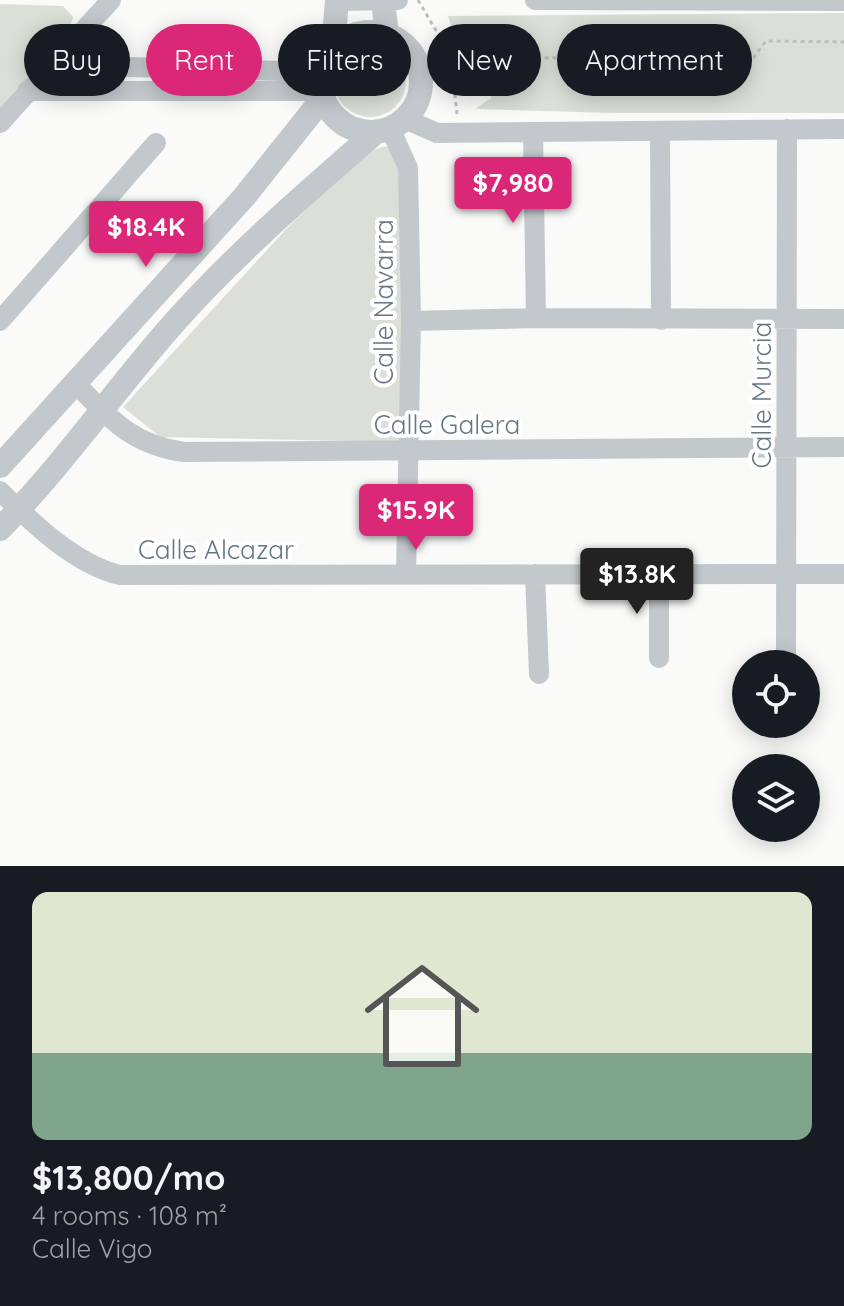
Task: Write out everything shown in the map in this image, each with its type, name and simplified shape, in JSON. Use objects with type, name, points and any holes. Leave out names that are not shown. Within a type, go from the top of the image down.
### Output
[{"type":"street","points":[[89,24],[111,0]]},
{"type":"street","points":[[383,0],[386,24]]},
{"type":"street","points":[[335,24],[337,1],[398,0]]},
{"type":"street","points":[[535,0],[844,1]]},
{"type":"street","points":[[0,529],[226,266],[415,106],[421,89],[420,72],[411,52]]},
{"type":"street","points":[[130,71],[278,83]]},
{"type":"street","points":[[130,90],[278,88]]},
{"type":"street","points":[[0,123],[24,95]]},
{"type":"street","points":[[0,466],[244,197],[316,96]]},
{"type":"street","points":[[325,96],[331,113],[359,131],[390,126],[437,133],[844,129]]},
{"type":"street","name":"Calle Navarra","points":[[390,126],[408,168],[411,321],[406,574]]},
{"type":"street","name":"Calle Murcia","points":[[786,650],[787,129]]},
{"type":"street","points":[[660,131],[661,320]]},
{"type":"street","points":[[533,132],[536,318]]},
{"type":"street","points":[[0,321],[156,143]]},
{"type":"street","points":[[411,321],[536,318],[844,319]]},
{"type":"street","name":"Calle Galera","points":[[74,382],[137,439],[167,450],[184,452],[844,447]]},
{"type":"street","name":"Calle Alcazar","points":[[0,491],[19,510],[90,565],[120,575],[844,574]]},
{"type":"street","points":[[659,573],[659,658]]},
{"type":"street","points":[[535,574],[539,674]]},
{"type":"path","points":[[418,0],[432,24]]},
{"type":"path","points":[[541,58],[754,57],[766,41],[844,42]]},
{"type":"path","points":[[455,96],[460,133]]},
{"type":"shaded area","points":[[0,4],[63,6],[73,17],[71,24],[24,24],[24,86],[0,114]]},
{"type":"shaded area","points":[[844,13],[844,113],[614,113],[475,109],[491,96],[541,96],[541,24],[450,24],[448,16]]},
{"type":"shaded area","points":[[338,96],[402,96],[390,111],[370,117],[350,111]]},
{"type":"shaded area","points":[[394,144],[399,173],[403,442],[160,437],[123,407],[289,226],[365,152]]}]
